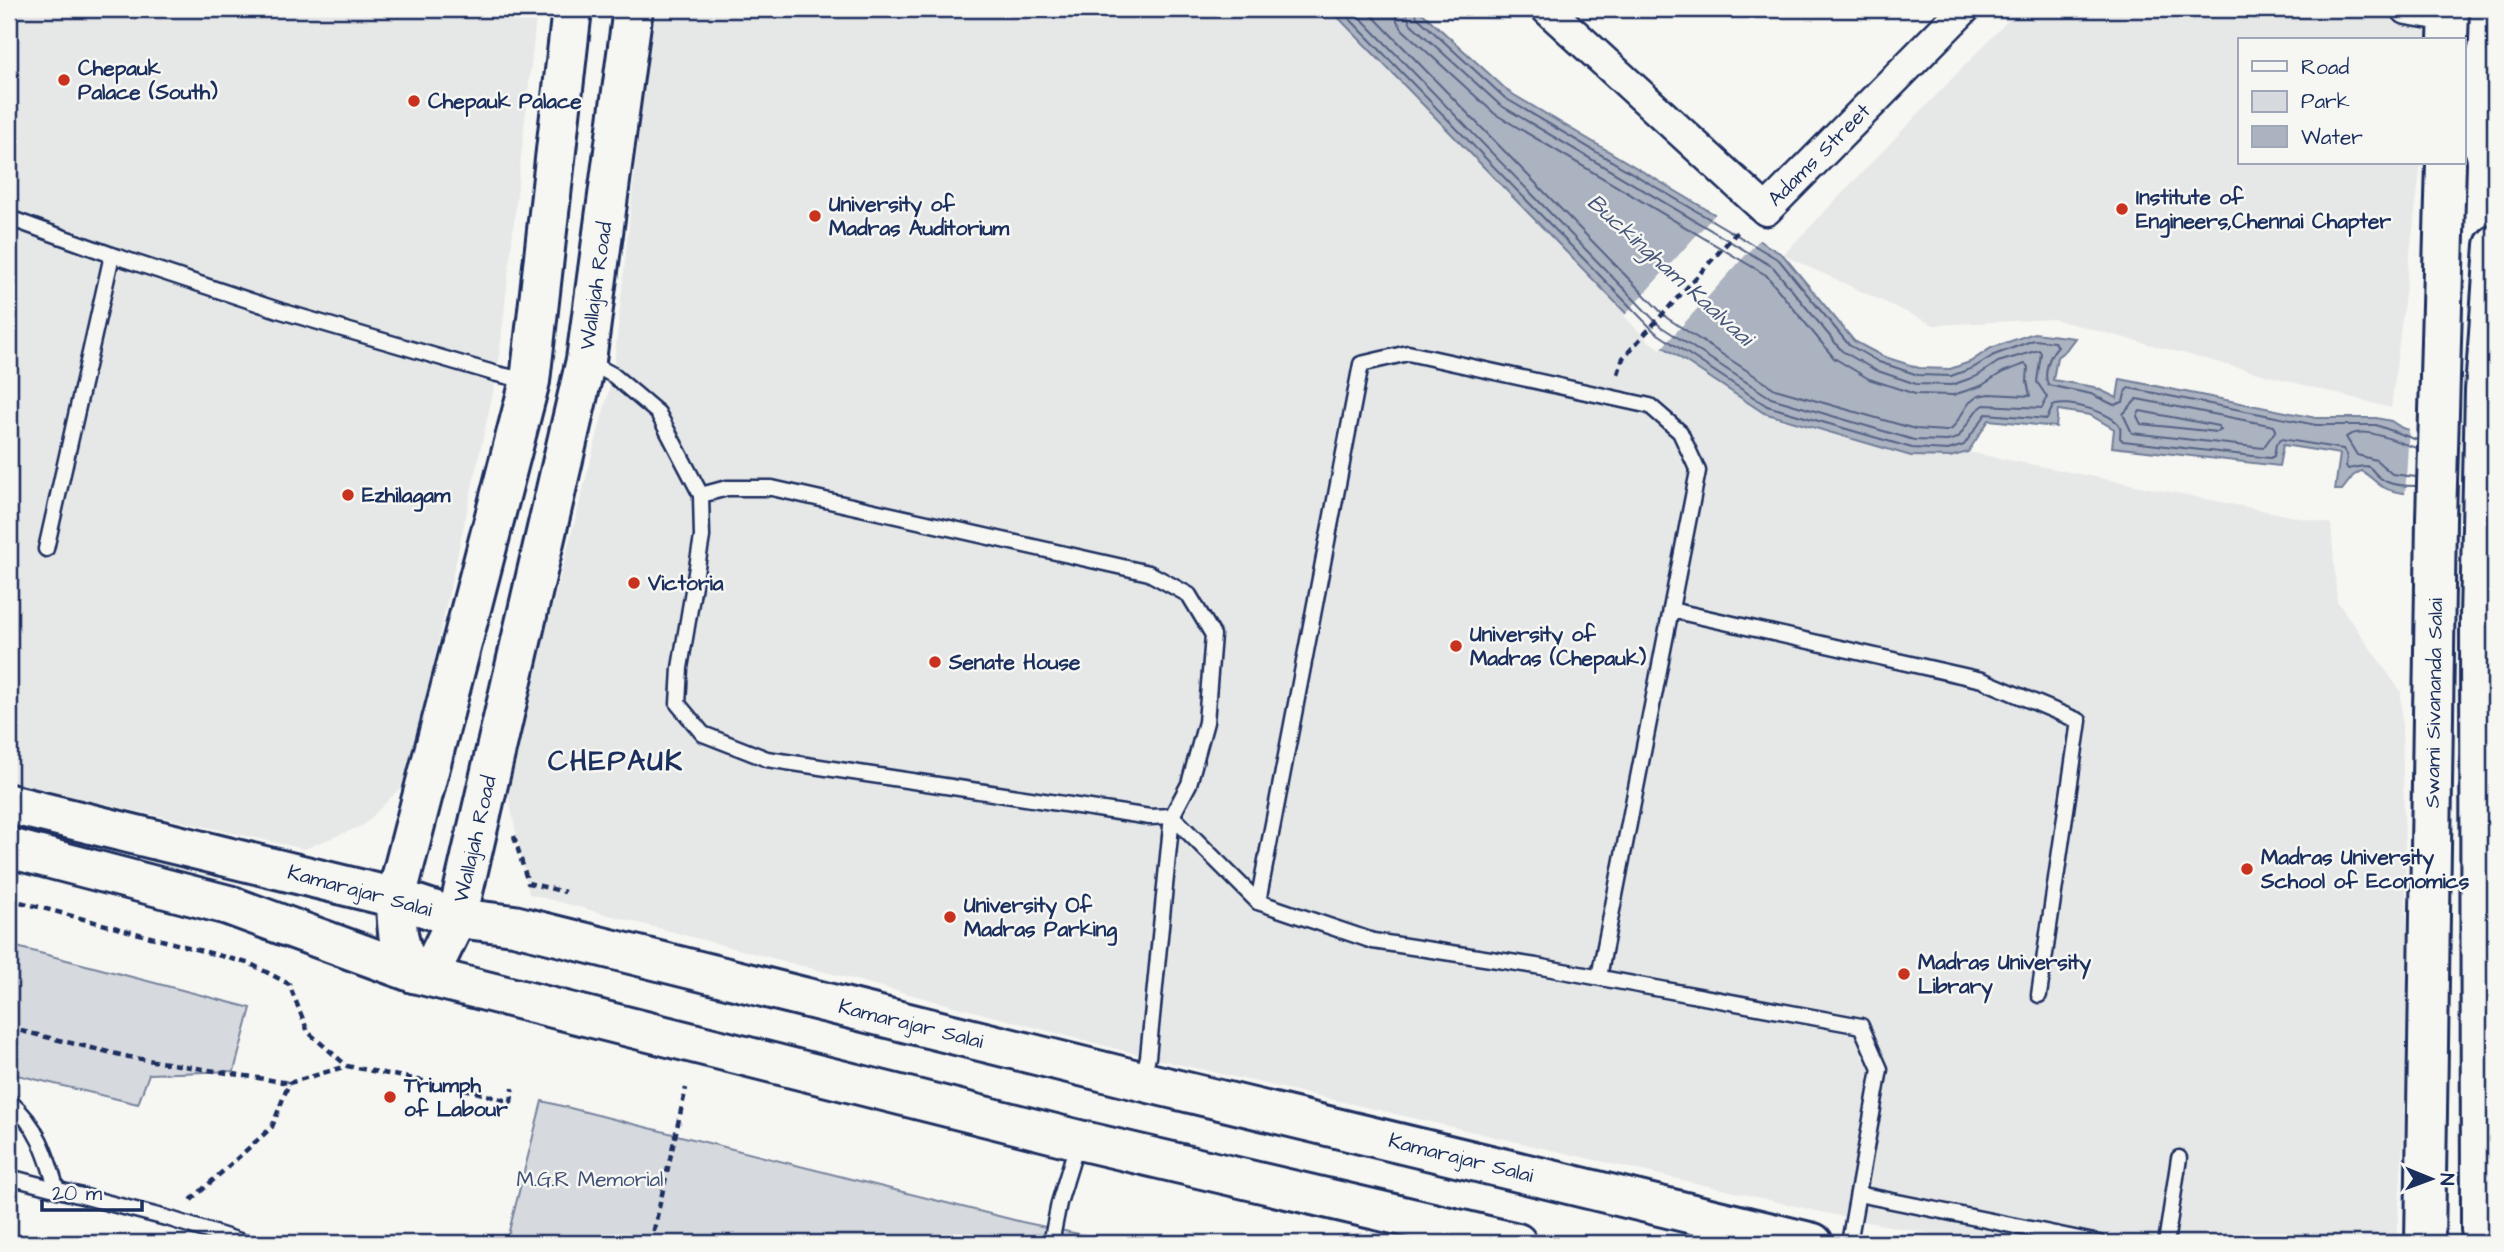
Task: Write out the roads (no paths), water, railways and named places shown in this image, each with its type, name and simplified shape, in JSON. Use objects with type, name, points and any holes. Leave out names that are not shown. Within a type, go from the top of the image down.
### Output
[{"type":"main road","points":[[414,973],[403,957],[398,933],[396,898],[530,381],[572,9]]},
{"type":"main road","name":"Wallajah Road","points":[[414,973],[436,961],[457,918],[586,360],[633,9]]},
{"type":"main road","name":"Swami Sivananda Salai","points":[[2425,1243],[2436,519],[2446,164]]},
{"type":"main road","points":[[2484,1243],[2481,1229],[2482,521],[2485,391],[2495,245]]},
{"type":"main road","name":"Kamarajar Salai","points":[[9,804],[396,898],[457,918],[514,925],[1141,1081],[1813,1243]]},
{"type":"main road","points":[[9,848],[228,905],[414,973],[1444,1233],[1517,1243]]},
{"type":"street","name":"Adams Street","points":[[1547,9],[1766,210],[1964,9]]},
{"type":"street","points":[[2407,9],[2449,22]]},
{"type":"lane","points":[[9,218],[281,311],[497,374],[530,381]]},
{"type":"lane","points":[[46,549],[112,255]]},
{"type":"lane","points":[[1258,902],[1361,364],[1408,353],[1650,406],[1680,432],[1698,471],[1599,977]]},
{"type":"lane","points":[[586,360],[613,375],[658,413],[701,495],[702,537],[680,668],[678,704],[703,734],[767,759],[1150,817],[1172,816],[1258,902],[1373,941],[1599,977],[1861,1026],[1880,1069],[1849,1243]]},
{"type":"lane","points":[[701,495],[727,488],[772,488],[1149,573],[1189,595],[1213,635],[1206,722],[1189,784],[1172,816],[1148,1057],[1141,1081]]},
{"type":"lane","points":[[1671,610],[1982,680],[2079,721],[2039,995]]},
{"type":"lane","points":[[9,1101],[24,1114],[44,1146],[57,1190]]},
{"type":"lane","points":[[1051,1243],[1059,1203],[1079,1140]]},
{"type":"lane","points":[[2166,1243],[2179,1158]]},
{"type":"lane","points":[[9,1177],[170,1219],[246,1243]]},
{"type":"lane","points":[[1858,1194],[2099,1243]]},
{"type":"water","name":"Buckingham Kaalvaai","points":[[1330,9],[1418,9],[1509,92],[1783,255],[1854,341],[1882,356],[1919,368],[1950,369],[1970,362],[1991,348],[2034,333],[2075,338],[2057,357],[2053,380],[2094,387],[2117,398],[2120,379],[2316,418],[2376,418],[2445,439],[2444,492],[2397,492],[2380,485],[2361,471],[2353,476],[2342,490],[2335,490],[2340,454],[2283,445],[2279,466],[2112,447],[2114,429],[2090,415],[2058,410],[2056,427],[1989,420],[1968,452],[1950,457],[1911,456],[1764,413],[1650,338]]},
{"type":"place","name":"Chepauk Palace (South)","points":[[64,80]]},
{"type":"place","name":"Chepauk Palace","points":[[414,101]]},
{"type":"place","name":"Institute of Engineers,Chennai Chapter","points":[[2122,209]]},
{"type":"place","name":"University of Madras Auditorium","points":[[815,216]]},
{"type":"place","name":"Ezhilagam","points":[[348,495]]},
{"type":"place","name":"Victoria","points":[[634,583]]},
{"type":"place","name":"University of Madras (Chepauk)","points":[[1456,646]]},
{"type":"place","name":"Senate House","points":[[935,662]]},
{"type":"place","name":"Madras University School of Economics","points":[[2247,869]]},
{"type":"place","name":"University Of Madras Parking","points":[[950,917]]},
{"type":"place","name":"Madras University Library","points":[[1904,974]]},
{"type":"place","name":"Triumph of Labour","points":[[390,1097]]},
{"type":"district","name":"CHEPAUK","points":[[616,761]]},
{"type":"park label","name":"M.G.R Memorial","points":[[590,1179]]}]
